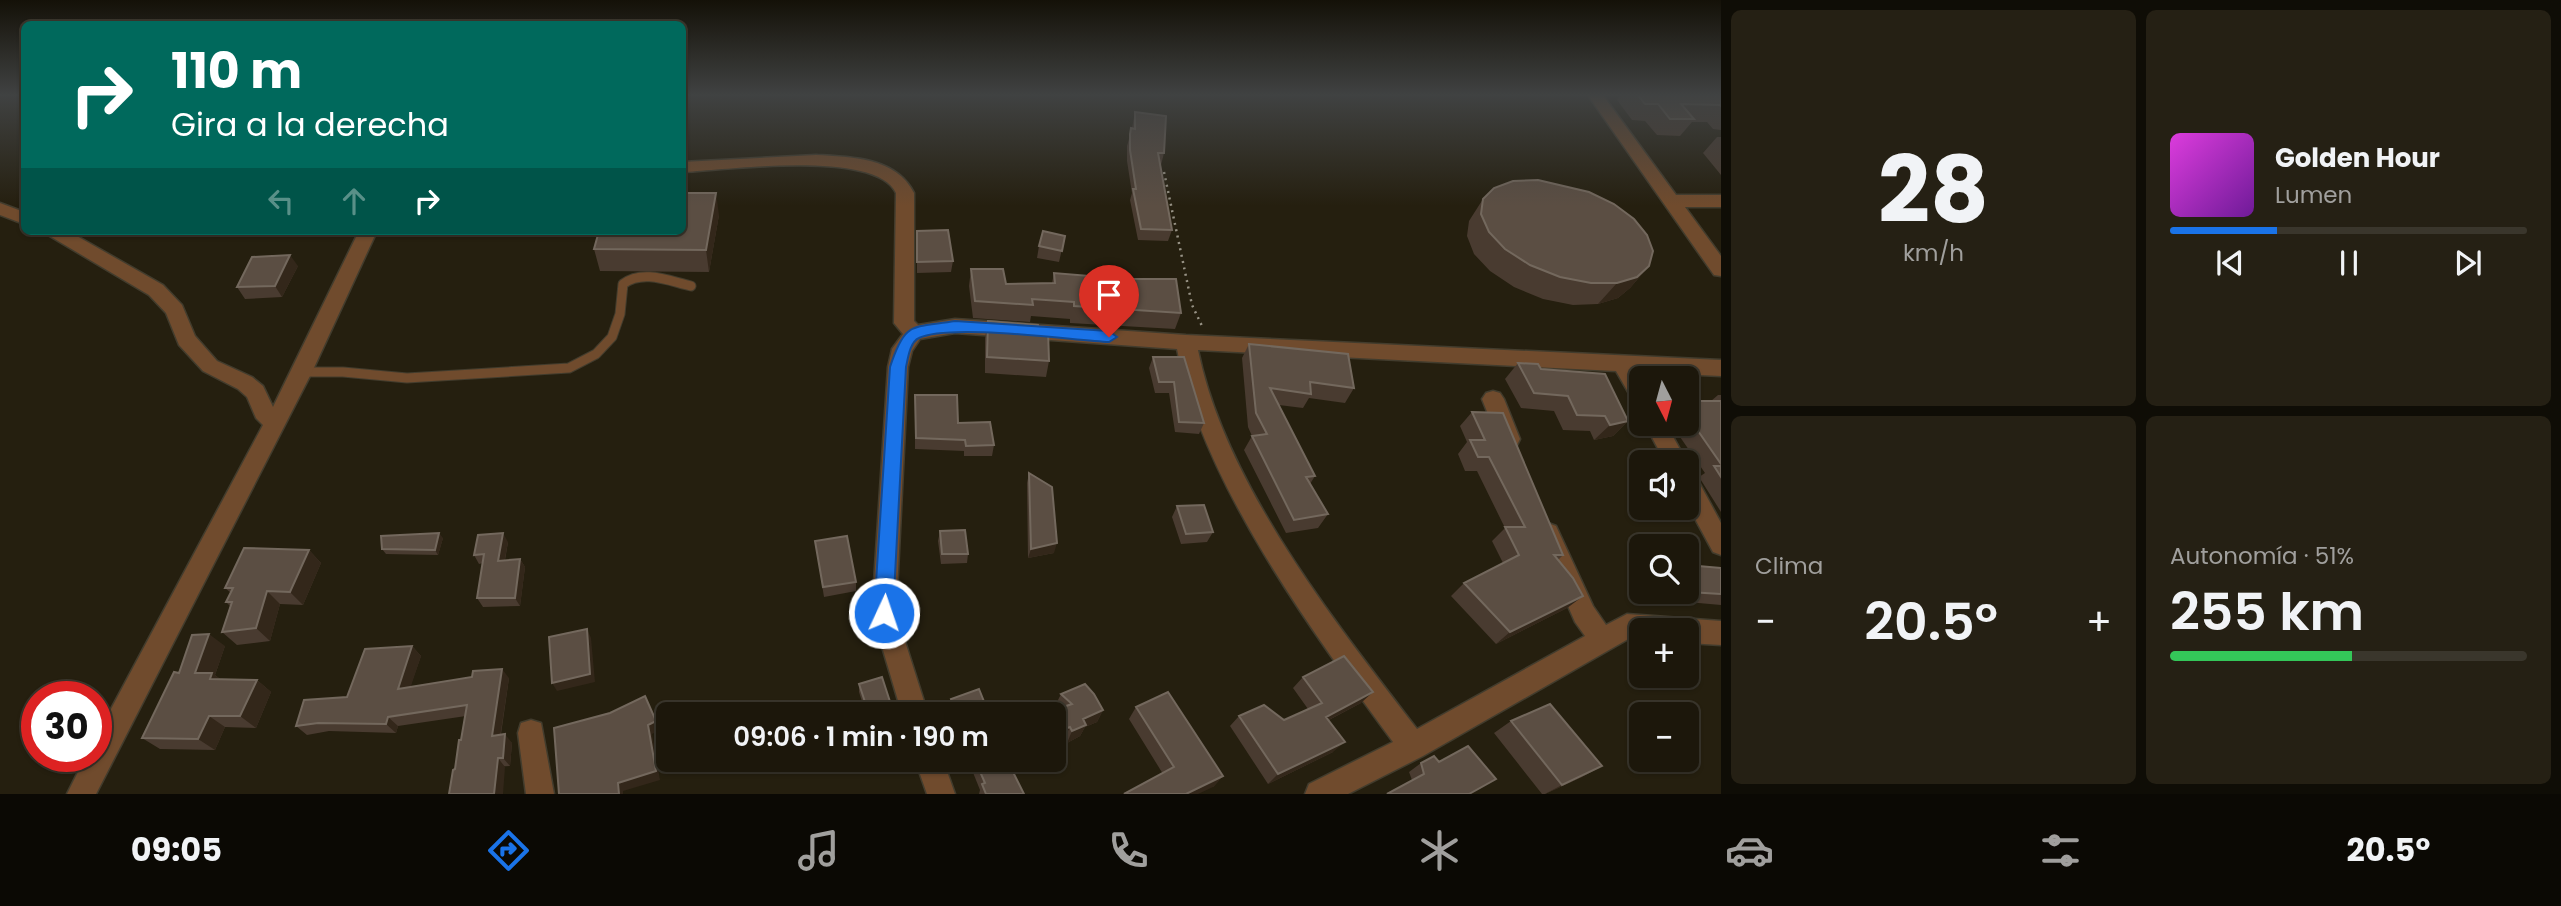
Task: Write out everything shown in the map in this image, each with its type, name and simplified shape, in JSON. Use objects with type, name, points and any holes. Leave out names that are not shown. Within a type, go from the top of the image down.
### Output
[{"type":"street","points":[[1621,131],[1721,270]]},
{"type":"street","points":[[686,167],[837,162],[867,166],[890,174],[900,182],[905,193],[904,323],[914,333]]},
{"type":"street","points":[[1671,201],[1721,201]]},
{"type":"street","points":[[0,209],[21,217]]},
{"type":"street","points":[[61,235],[156,290],[175,310],[186,340],[210,366],[245,383],[256,392],[264,412],[274,422]]},
{"type":"street","points":[[81,794],[302,372],[366,235]]},
{"type":"street","points":[[911,702],[884,613],[898,367],[902,349],[914,333],[955,326],[1198,343],[1721,368]]},
{"type":"street","points":[[1198,343],[1203,409],[1253,509],[1322,622],[1413,746]]},
{"type":"street","points":[[1622,363],[1629,375]]},
{"type":"street","points":[[1493,399],[1518,461]]},
{"type":"street","points":[[1699,504],[1721,545]]},
{"type":"street","points":[[1539,510],[1584,614],[1602,640]]},
{"type":"street","points":[[1319,794],[1413,746],[1629,626]]},
{"type":"street","points":[[1699,632],[1721,633]]},
{"type":"street","points":[[531,733],[540,794]]},
{"type":"street","points":[[933,772],[941,794]]},
{"type":"lane","points":[[302,372],[343,372],[407,378],[569,368],[588,361],[606,347],[616,332],[621,316],[623,284],[628,279],[648,277],[691,286]]},
{"type":"path","points":[[1164,172],[1198,343]]},
{"type":"building","points":[[1130,131],[1165,131],[1164,153],[1158,153],[1172,230],[1141,229],[1133,189],[1136,189]]},
{"type":"building","points":[[1538,180],[1589,192],[1614,204],[1634,219],[1647,235],[1653,251],[1649,266],[1637,277],[1617,283],[1591,283],[1560,277],[1530,265],[1505,249],[1489,232],[1481,214],[1483,199],[1494,188],[1513,181]]},
{"type":"building","points":[[686,193],[716,193],[706,250],[594,249],[598,235],[686,235]]},
{"type":"building","points":[[948,230],[953,261],[917,262],[917,231]]},
{"type":"building","points":[[1043,231],[1065,236],[1062,251],[1039,246]]},
{"type":"building","points":[[290,255],[275,286],[237,287],[252,257]]},
{"type":"building","points":[[971,269],[1003,269],[1006,284],[1055,283],[1054,273],[1126,279],[1176,279],[1181,313],[1074,306],[1074,302],[1032,299],[1033,305],[975,301]]},
{"type":"building","points":[[988,321],[1038,325],[1039,329],[1048,330],[1049,361],[987,357]]},
{"type":"building","points":[[1249,344],[1348,354],[1354,388],[1310,382],[1311,394],[1270,388],[1315,476],[1306,477],[1328,514],[1294,520],[1252,436],[1267,434],[1256,413]]},
{"type":"building","points":[[1153,357],[1184,357],[1204,423],[1179,422],[1174,382],[1159,382]]},
{"type":"building","points":[[1518,363],[1538,364],[1541,369],[1605,374],[1628,421],[1610,425],[1605,416],[1577,415],[1568,396],[1534,393]]},
{"type":"building","points":[[915,395],[957,395],[958,423],[990,422],[994,445],[966,446],[965,440],[916,438]]},
{"type":"building","points":[[1699,401],[1721,401],[1721,464],[1699,432]]},
{"type":"building","points":[[1472,412],[1503,413],[1563,555],[1554,555],[1573,578],[1583,596],[1510,632],[1464,583],[1519,555],[1505,527],[1525,527],[1489,457],[1478,457],[1470,440],[1485,440]]},
{"type":"building","points":[[1714,466],[1721,466],[1721,477]]},
{"type":"building","points":[[1029,473],[1052,487],[1057,543],[1031,549]]},
{"type":"building","points":[[1204,505],[1213,532],[1186,534],[1177,506]]},
{"type":"building","points":[[965,530],[968,554],[942,554],[940,531]]},
{"type":"building","points":[[439,533],[435,550],[382,549],[381,536]]},
{"type":"building","points":[[503,533],[498,561],[520,559],[515,598],[477,598],[484,554],[474,555],[478,535]]},
{"type":"building","points":[[847,536],[856,582],[823,587],[815,541]]},
{"type":"building","points":[[244,548],[309,550],[290,592],[267,591],[256,628],[222,632],[232,602],[226,602],[233,588],[225,588]]},
{"type":"building","points":[[1699,566],[1721,568],[1721,594],[1699,593]]},
{"type":"building","points":[[587,629],[590,674],[552,683],[549,637]]},
{"type":"building","points":[[209,634],[195,673],[212,673],[210,679],[257,680],[240,716],[209,716],[198,739],[142,738],[174,672],[179,673],[192,635]]},
{"type":"building","points":[[412,646],[398,689],[472,677],[473,671],[502,669],[492,736],[505,734],[503,758],[498,758],[494,794],[449,794],[467,705],[388,717],[386,724],[318,723],[296,726],[304,700],[347,697],[365,649]]},
{"type":"building","points":[[1344,656],[1373,692],[1326,717],[1345,742],[1278,774],[1239,716],[1264,705],[1284,720],[1322,703],[1303,677]]},
{"type":"building","points":[[882,677],[890,702],[865,702],[859,684]]},
{"type":"building","points":[[1085,684],[1103,710],[1083,719],[1086,725],[1072,731],[1070,727],[1066,728],[1066,706],[1072,704],[1061,694]]},
{"type":"building","points":[[979,689],[984,702],[952,702],[951,699]]},
{"type":"building","points":[[1168,692],[1223,776],[1186,794],[1124,794],[1174,767],[1136,707]]},
{"type":"building","points":[[645,696],[656,721],[648,725],[656,771],[618,783],[619,794],[559,794],[554,728],[610,713]]},
{"type":"building","points":[[1550,704],[1602,766],[1562,785],[1511,721]]},
{"type":"building","points":[[1468,746],[1496,779],[1469,794],[1387,794],[1424,774],[1421,763],[1434,756],[1439,762]]},
{"type":"building","points":[[980,772],[1013,772],[1024,794],[986,794],[982,784],[985,783]]},
{"type":"route","points":[[884,613],[898,367],[906,340],[914,333],[955,326],[1109,337]]}]
